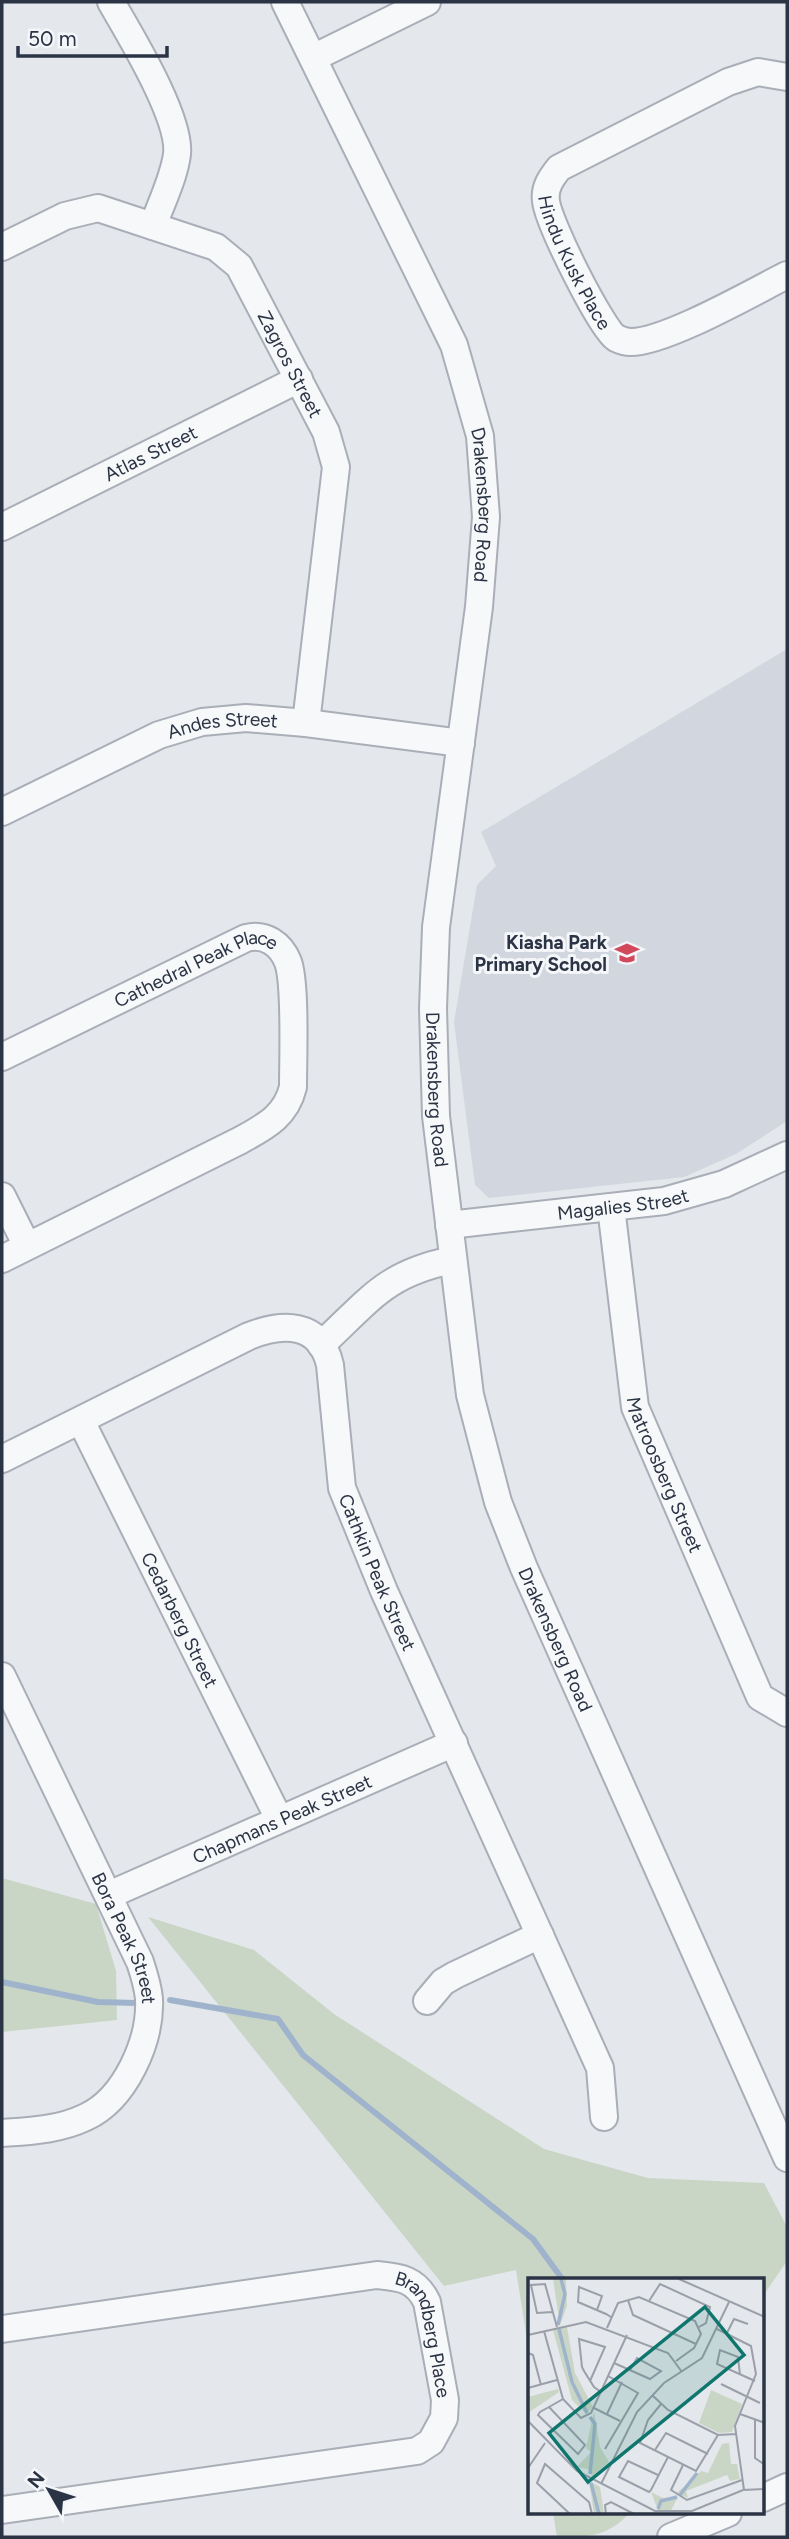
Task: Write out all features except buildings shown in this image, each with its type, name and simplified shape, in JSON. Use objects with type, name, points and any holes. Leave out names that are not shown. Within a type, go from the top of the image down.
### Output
[{"type":"street","points":[[111,2],[170,115],[177,145],[173,170],[153,226]]},
{"type":"street","name":"Drakensberg Road","points":[[285,2],[454,345],[480,436],[486,517],[479,607],[436,927],[433,1008],[436,1116],[470,1395],[498,1502],[524,1568],[787,2158]]},
{"type":"street","points":[[313,58],[427,2]]},
{"type":"street","name":"Hindu Kusk Place","points":[[787,77],[758,72],[728,82],[559,168],[550,180],[545,199],[562,246],[605,324],[615,337],[629,342],[654,339],[787,275]]},
{"type":"street","name":"Zagros Street","points":[[2,247],[65,216],[88,209],[105,209],[216,247],[231,257],[326,432],[336,467],[306,723]]},
{"type":"street","name":"Atlas Street","points":[[2,527],[299,379]]},
{"type":"street","name":"Andes Street","points":[[2,812],[159,735],[181,728],[246,718],[461,743]]},
{"type":"street","name":"Cathedral Peak Place","points":[[2,1057],[246,937],[261,937],[277,944],[289,966],[293,1087],[290,1100],[276,1120],[2,1259]]},
{"type":"street","name":"Magalies Street","points":[[449,1225],[611,1207],[693,1194],[787,1156]]},
{"type":"street","points":[[2,1196],[27,1246]]},
{"type":"street","name":"Matroosberg Street","points":[[611,1207],[635,1407],[656,1462],[761,1697],[787,1713]]},
{"type":"street","points":[[2,1459],[248,1336],[273,1327],[301,1330],[321,1345],[363,1303],[391,1281],[418,1266],[453,1259]]},
{"type":"street","name":"Cathkin Peak Street","points":[[321,1345],[327,1352],[330,1365],[342,1488],[384,1591],[600,2068],[604,2117]]},
{"type":"street","name":"Cedarberg Street","points":[[82,1421],[279,1819]]},
{"type":"street","name":"Bora Peak Street","points":[[2,2133],[53,2129],[91,2115],[114,2094],[140,2049],[149,2013],[146,1980],[109,1895],[5,1690]]},
{"type":"street","name":"Chapmans Peak Street","points":[[109,1895],[454,1744]]},
{"type":"street","points":[[427,2001],[443,1982],[540,1935]]},
{"type":"street","name":"Brandberg Place","points":[[2,2329],[377,2275],[401,2277],[421,2290],[427,2302],[445,2400],[439,2432],[417,2451],[2,2510]]},
{"type":"street","points":[[764,2498],[787,2487]]},
{"type":"street","points":[[671,2537],[726,2514]]},
{"type":"shaded area","name":"Kiasha Park Primary School","points":[[787,649],[787,1121],[736,1154],[684,1177],[489,1198],[475,1185],[454,1022],[477,885],[496,866],[481,832]]},
{"type":"green space","points":[[2,1878],[96,1904],[116,1971],[117,2020],[2,2032]]},
{"type":"green space","points":[[148,1917],[254,1950],[334,2014],[544,2149],[648,2178],[764,2183],[787,2227],[787,2261],[764,2295],[764,2278],[528,2278],[528,2346],[516,2270],[444,2286]]},
{"type":"green space","points":[[553,2514],[629,2514],[613,2527],[597,2534],[557,2537]]},
{"type":"waterway","points":[[2,1982],[98,2002],[136,2003]]},
{"type":"waterway","points":[[170,2000],[278,2019],[303,2055],[533,2239],[562,2278]]},
{"type":"place","name":"Kiasha Park Primary School","points":[[627,953]]}]
